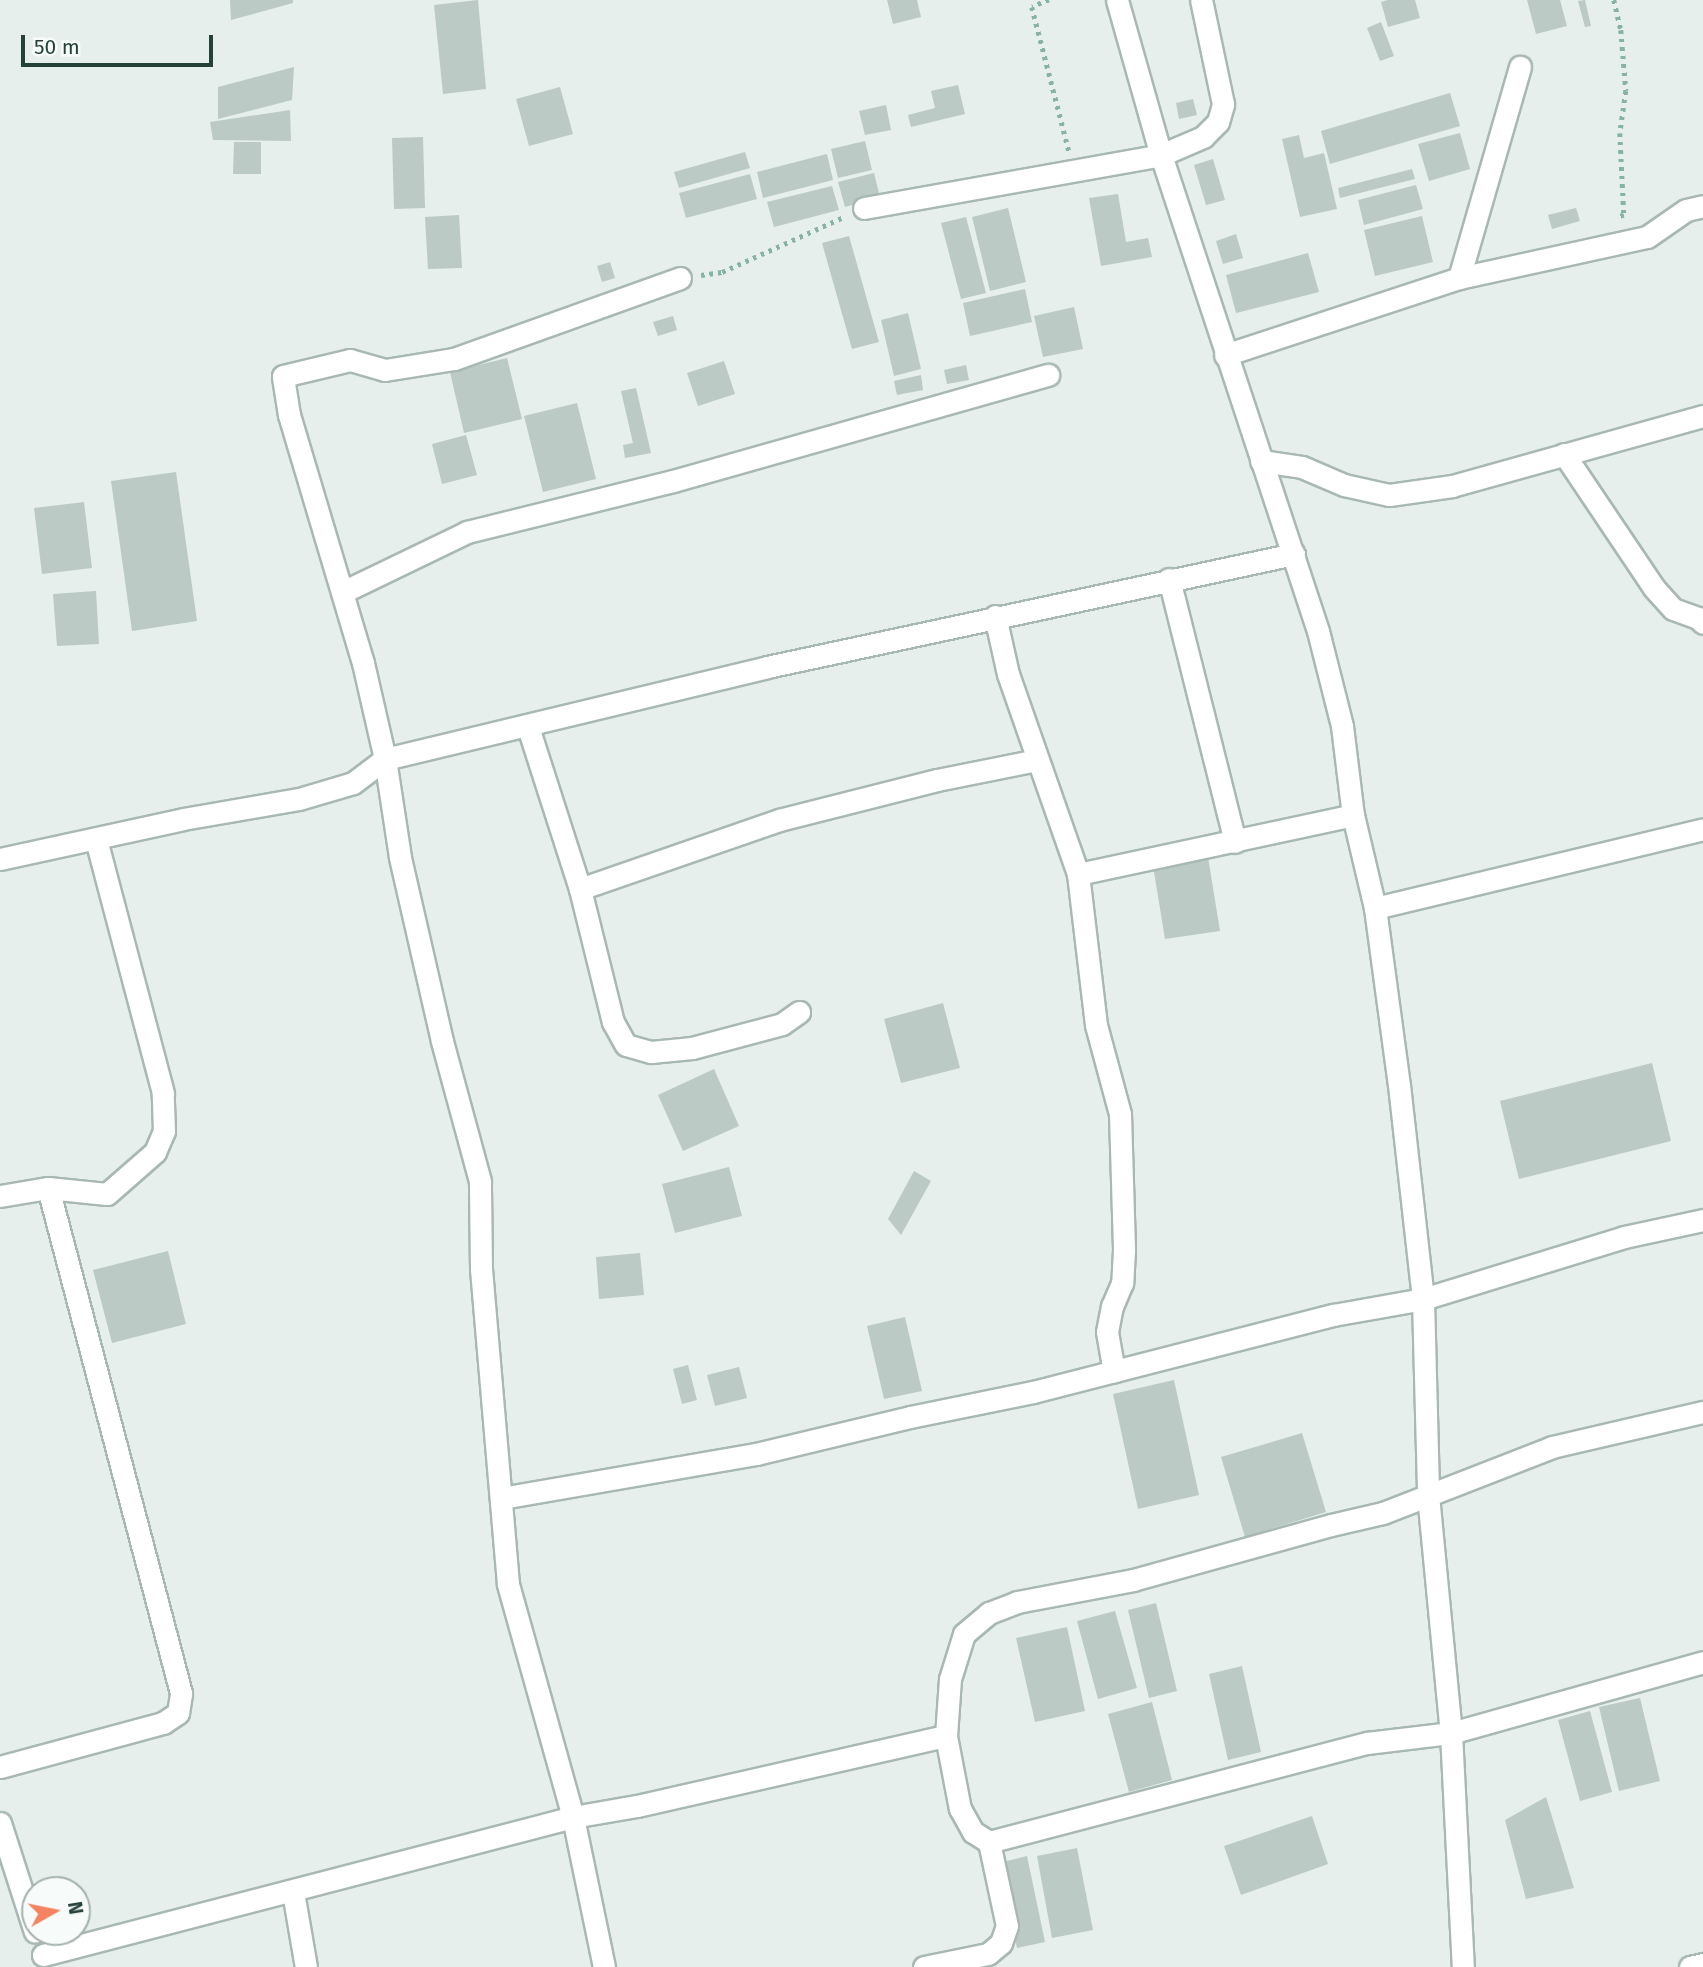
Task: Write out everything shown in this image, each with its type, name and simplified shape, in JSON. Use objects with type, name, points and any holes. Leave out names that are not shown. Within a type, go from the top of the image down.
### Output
[{"type":"street","points":[[1117,0],[1161,155],[1225,355],[1294,554],[1342,726],[1353,815],[1375,908],[1399,1085],[1423,1299],[1428,1495],[1451,1733],[1463,1967]]},
{"type":"street","points":[[864,208],[1161,155],[1202,137],[1218,122],[1223,104],[1201,0]]},
{"type":"street","points":[[1459,278],[1520,67]]},
{"type":"street","points":[[1225,355],[1459,278],[1647,237],[1686,211],[1703,206]]},
{"type":"street","points":[[604,1967],[573,1816],[508,1584],[481,1269],[480,1181],[442,1041],[400,857],[385,759],[343,592],[289,415],[284,376],[350,359],[385,370],[454,359],[680,278]]},
{"type":"street","points":[[343,592],[467,532],[674,481],[1048,375]]},
{"type":"street","points":[[1261,461],[1302,467],[1344,485],[1389,495],[1452,486],[1703,416]]},
{"type":"street","points":[[1564,454],[1654,588],[1673,609],[1698,618],[1703,623]]},
{"type":"street","points":[[0,859],[183,819],[310,796],[353,783],[385,759],[528,727],[766,667],[1294,554]]},
{"type":"street","points":[[1169,579],[1235,842]]},
{"type":"street","points":[[995,616],[1008,674],[1078,874],[1096,1025],[1120,1114],[1124,1250],[1122,1283],[1112,1306],[1107,1332],[1115,1371]]},
{"type":"street","points":[[528,727],[580,888],[613,1022],[626,1045],[651,1052],[692,1048],[782,1024],[799,1012]]},
{"type":"street","points":[[580,888],[779,820],[937,780],[1037,760]]},
{"type":"street","points":[[1078,874],[1353,815]]},
{"type":"street","points":[[1375,908],[1703,829]]},
{"type":"street","points":[[0,1196],[48,1188],[107,1194],[155,1152],[164,1130],[163,1093],[96,840]]},
{"type":"street","points":[[0,1767],[163,1723],[178,1713],[181,1693],[48,1188]]},
{"type":"street","points":[[501,1498],[756,1454],[1115,1371],[1333,1315],[1423,1299],[1624,1237],[1703,1220]]},
{"type":"street","points":[[924,1967],[988,1954],[1001,1942],[1007,1926],[989,1842],[973,1832],[960,1809],[946,1736],[950,1679],[964,1634],[989,1613],[1017,1602],[1133,1580],[1383,1513],[1552,1447],[1703,1412]]},
{"type":"street","points":[[989,1842],[1367,1744],[1451,1733],[1703,1662]]},
{"type":"street","points":[[44,1961],[573,1816],[636,1806],[946,1736]]},
{"type":"street","points":[[0,1823],[21,1888]]},
{"type":"street","points":[[293,1892],[306,1967]]},
{"type":"street","points":[[1690,1967],[1703,1964]]},
{"type":"path","points":[[1049,0],[1032,7],[1073,169]]},
{"type":"path","points":[[1611,220],[1624,215],[1620,133],[1626,91],[1621,30],[1614,0]]},
{"type":"path","points":[[680,278],[722,272],[864,208]]},
{"type":"building","points":[[230,0],[293,0],[293,3],[231,20]]},
{"type":"building","points":[[478,0],[486,89],[443,94],[434,5]]},
{"type":"building","points":[[887,0],[917,0],[921,17],[893,24]]},
{"type":"building","points":[[1415,0],[1420,18],[1388,27],[1381,2]]},
{"type":"building","points":[[1527,0],[1560,0],[1567,26],[1536,34]]},
{"type":"building","points":[[1585,0],[1591,26],[1585,27],[1578,1]]},
{"type":"building","points":[[1381,22],[1394,56],[1380,61],[1367,28]]},
{"type":"building","points":[[294,67],[292,100],[218,119],[218,87]]},
{"type":"building","points":[[958,85],[965,114],[911,127],[908,115],[935,108],[931,91]]},
{"type":"building","points":[[560,87],[573,134],[529,146],[516,99]]},
{"type":"building","points":[[1450,93],[1460,126],[1330,164],[1321,131]]},
{"type":"building","points":[[1193,99],[1197,115],[1179,119],[1176,103]]},
{"type":"building","points":[[886,105],[891,130],[865,135],[859,111]]},
{"type":"building","points":[[290,110],[291,141],[213,140],[210,122]]},
{"type":"building","points":[[1460,133],[1470,169],[1429,181],[1418,144]]},
{"type":"building","points":[[1299,135],[1304,158],[1324,153],[1337,209],[1300,217],[1282,139]]},
{"type":"building","points":[[423,137],[425,208],[394,209],[392,138]]},
{"type":"building","points":[[865,141],[872,170],[838,178],[831,149]]},
{"type":"building","points":[[234,142],[261,142],[261,174],[233,174]]},
{"type":"building","points":[[745,152],[750,168],[679,188],[674,172]]},
{"type":"building","points":[[827,154],[833,180],[763,198],[757,172]]},
{"type":"building","points":[[1213,159],[1225,200],[1206,205],[1194,165]]},
{"type":"building","points":[[1412,169],[1415,179],[1340,198],[1338,188]]},
{"type":"building","points":[[874,173],[880,197],[845,207],[838,182]]},
{"type":"building","points":[[750,174],[757,199],[686,218],[679,193]]},
{"type":"building","points":[[1416,185],[1423,209],[1364,225],[1358,200]]},
{"type":"building","points":[[832,186],[839,210],[774,227],[767,202]]},
{"type":"building","points":[[1118,194],[1126,242],[1148,238],[1152,257],[1101,266],[1089,198]]},
{"type":"building","points":[[1008,208],[1026,282],[990,291],[972,217]]},
{"type":"building","points":[[1576,208],[1580,221],[1552,229],[1548,215]]},
{"type":"building","points":[[459,215],[462,268],[428,269],[425,217]]},
{"type":"building","points":[[1422,216],[1433,262],[1375,276],[1364,230]]},
{"type":"building","points":[[966,217],[986,293],[961,299],[941,223]]},
{"type":"building","points":[[1236,234],[1243,258],[1223,264],[1216,241]]},
{"type":"building","points":[[849,236],[879,342],[852,349],[822,243]]},
{"type":"building","points":[[1308,253],[1319,292],[1236,313],[1226,275]]},
{"type":"building","points":[[610,262],[615,278],[602,282],[597,266]]},
{"type":"building","points":[[1025,289],[1032,322],[970,336],[963,303]]},
{"type":"building","points":[[1074,307],[1083,349],[1043,357],[1034,316]]},
{"type":"building","points":[[908,313],[921,369],[894,376],[881,320]]},
{"type":"building","points":[[673,316],[677,330],[658,336],[653,322]]},
{"type":"building","points":[[507,358],[522,419],[464,433],[450,372]]},
{"type":"building","points":[[724,361],[735,394],[698,406],[687,373]]},
{"type":"building","points":[[966,365],[969,380],[947,384],[944,370]]},
{"type":"building","points":[[921,375],[923,390],[897,395],[894,381]]},
{"type":"building","points":[[636,388],[651,453],[625,458],[623,445],[633,443],[621,391]]},
{"type":"building","points":[[577,403],[596,479],[543,492],[524,416]]},
{"type":"building","points":[[466,435],[477,475],[442,484],[432,444]]},
{"type":"building","points":[[176,472],[197,621],[132,631],[111,481]]},
{"type":"building","points":[[84,502],[92,568],[42,574],[34,508]]},
{"type":"building","points":[[96,591],[99,644],[57,646],[53,594]]},
{"type":"building","points":[[1208,857],[1220,931],[1165,939],[1153,866]]},
{"type":"building","points":[[943,1003],[960,1068],[901,1083],[884,1019]]},
{"type":"building","points":[[1652,1063],[1671,1141],[1519,1179],[1500,1101]]},
{"type":"building","points":[[714,1069],[739,1126],[683,1151],[658,1095]]},
{"type":"building","points":[[729,1167],[742,1216],[675,1233],[662,1184]]},
{"type":"building","points":[[914,1171],[931,1181],[901,1235],[888,1219]]},
{"type":"building","points":[[168,1251],[186,1324],[112,1343],[93,1270]]},
{"type":"building","points":[[640,1253],[644,1295],[599,1299],[596,1257]]},
{"type":"building","points":[[905,1317],[922,1391],[884,1399],[867,1326]]},
{"type":"building","points":[[688,1365],[697,1400],[682,1404],[673,1369]]},
{"type":"building","points":[[739,1367],[747,1398],[715,1406],[707,1375]]},
{"type":"building","points":[[1174,1380],[1199,1495],[1138,1509],[1113,1394]]},
{"type":"building","points":[[1302,1433],[1326,1512],[1245,1537],[1221,1457]]},
{"type":"building","points":[[1156,1603],[1177,1691],[1149,1698],[1128,1610]]},
{"type":"building","points":[[1115,1611],[1137,1688],[1098,1699],[1077,1621]]},
{"type":"building","points":[[1067,1627],[1085,1711],[1035,1722],[1016,1638]]},
{"type":"building","points":[[1242,1666],[1261,1752],[1228,1760],[1209,1674]]},
{"type":"building","points":[[1640,1698],[1660,1781],[1619,1791],[1599,1707]]},
{"type":"building","points":[[1152,1702],[1172,1780],[1129,1792],[1108,1714]]},
{"type":"building","points":[[1590,1711],[1612,1792],[1580,1801],[1558,1720]]},
{"type":"building","points":[[1546,1797],[1574,1888],[1526,1899],[1505,1820]]},
{"type":"building","points":[[1312,1816],[1328,1864],[1241,1895],[1224,1846]]},
{"type":"building","points":[[1077,1848],[1093,1930],[1052,1938],[1037,1856]]},
{"type":"building","points":[[1027,1856],[1045,1942],[1017,1948],[999,1863]]}]
